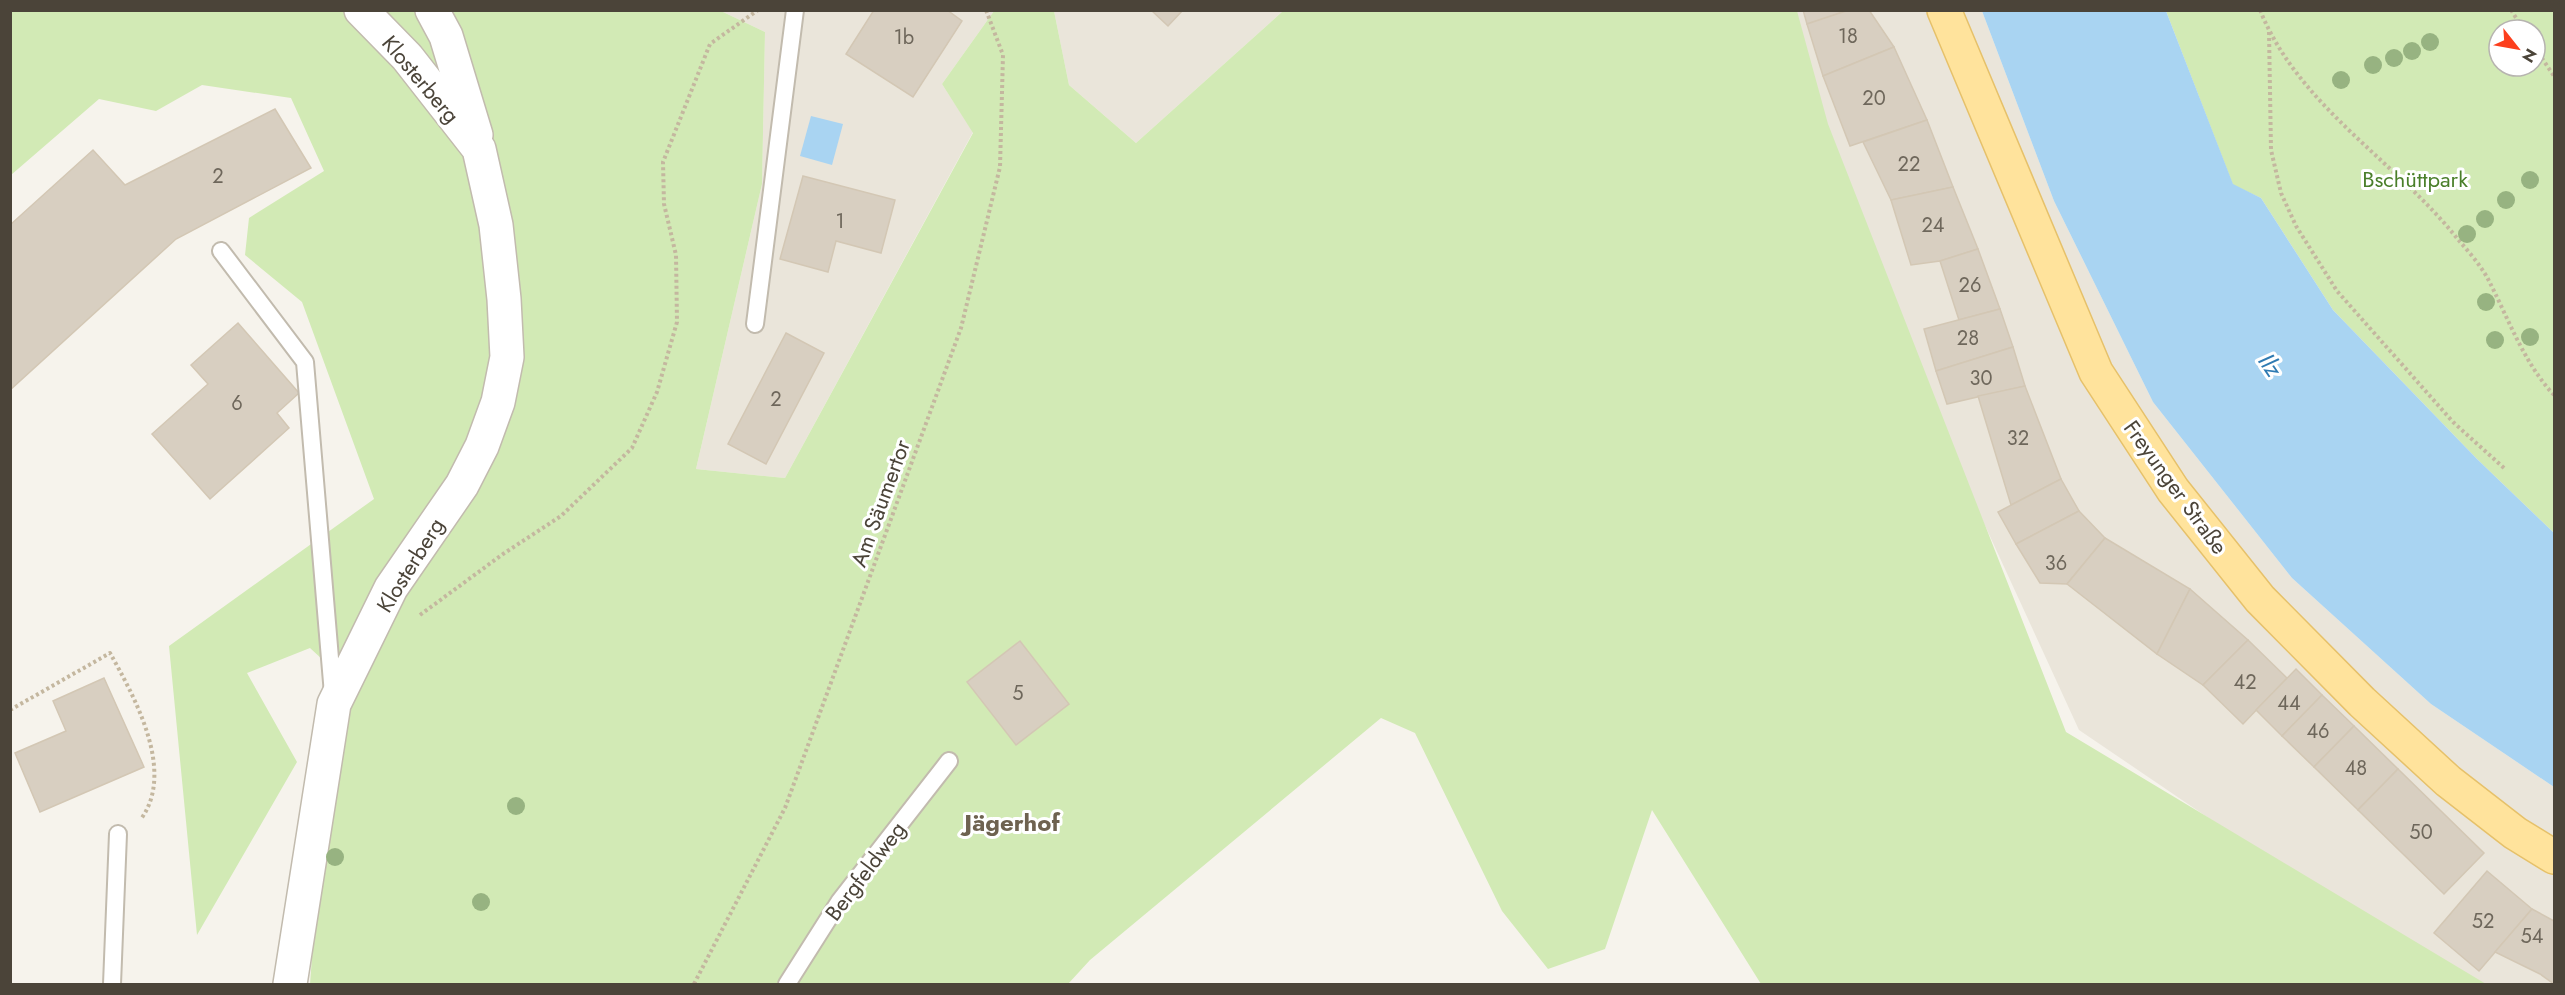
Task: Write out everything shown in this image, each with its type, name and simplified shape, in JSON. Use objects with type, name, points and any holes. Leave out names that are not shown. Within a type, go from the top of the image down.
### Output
[{"type":"main road","name":"Freyunger Straße","points":[[1944,10],[2096,372],[2174,490],[2260,599],[2362,702],[2448,781],[2515,833],[2554,857]]},
{"type":"street","name":"Klosterberg","points":[[361,10],[406,57],[479,149]]},
{"type":"street","name":"Klosterberg","points":[[290,984],[334,704],[391,588],[462,485],[482,446],[498,402],[507,357],[504,299],[496,225],[458,69],[446,36],[432,10]]},
{"type":"lane","points":[[755,324],[795,10]]},
{"type":"lane","points":[[221,251],[305,362],[334,704]]},
{"type":"lane","name":"Bergfeldweg","points":[[787,984],[838,903],[949,761]]},
{"type":"lane","points":[[112,984],[118,834]]},
{"type":"path","points":[[412,621],[503,554],[561,516],[632,448],[657,392],[677,322],[676,255],[664,204],[663,162],[710,44],[758,10]]},
{"type":"path","name":"Am Säumertor","points":[[694,984],[785,808],[962,328],[1000,168],[1003,55],[986,10]]},
{"type":"path","points":[[2260,10],[2269,32],[2317,99],[2392,170],[2455,235],[2487,278],[2520,346],[2554,395]]},
{"type":"path","points":[[2269,32],[2271,150],[2282,193],[2296,226],[2337,291],[2453,422],[2505,469]]},
{"type":"path","points":[[10,710],[110,653],[131,690],[150,738],[154,783],[143,818],[118,834]]},
{"type":"shaded area","points":[[721,11],[994,11],[942,84],[973,132],[785,478],[696,469],[762,184],[765,32]]},
{"type":"shaded area","points":[[1054,11],[1283,11],[1136,143],[1069,85]]},
{"type":"shaded area","points":[[1770,11],[1982,11],[2054,201],[2153,402],[2292,578],[2431,704],[2554,787],[2554,984],[2453,984],[2079,730],[1794,110]]},
{"type":"green space","points":[[11,11],[721,11],[765,32],[762,184],[696,469],[785,478],[973,133],[942,84],[994,11],[1054,11],[1069,85],[1136,143],[1283,11],[1797,11],[1828,124],[2066,732],[2486,984],[1761,984],[1652,810],[1605,949],[1548,969],[1502,911],[1415,733],[1381,718],[1090,960],[1068,984],[310,984],[313,944],[332,802],[343,758],[342,743],[323,660],[310,648],[247,673],[297,762],[197,935],[169,646],[374,499],[302,302],[245,255],[249,218],[324,171],[291,98],[202,85],[156,111],[99,99],[11,175]]},
{"type":"green space","name":"Bschüttpark","points":[[2166,11],[2554,11],[2554,533],[2477,459],[2333,310],[2261,198],[2233,185]]},
{"type":"water","name":"Ilz","points":[[1982,11],[2166,11],[2233,184],[2261,198],[2333,310],[2477,459],[2554,533],[2554,787],[2431,704],[2292,578],[2153,402],[2054,201]]},
{"type":"water","points":[[811,116],[843,124],[832,165],[800,156]]},
{"type":"building","points":[[874,10],[947,10],[962,21],[913,97],[846,54]]},
{"type":"building","points":[[1151,10],[1183,10],[1168,26]]},
{"type":"building","points":[[1803,10],[1849,10],[1807,24]]},
{"type":"building","points":[[1849,10],[1869,10],[1894,47],[1823,76],[1807,24]]},
{"type":"building","points":[[1894,47],[1927,120],[1850,146],[1823,76]]},
{"type":"building","points":[[275,109],[311,168],[176,239],[10,390],[10,225],[93,150],[125,185]]},
{"type":"building","points":[[1927,120],[1953,187],[1891,200],[1863,142]]},
{"type":"building","points":[[803,176],[895,200],[881,253],[836,241],[828,272],[780,259]]},
{"type":"building","points":[[1953,187],[1978,249],[1940,261],[1911,265],[1891,200]]},
{"type":"building","points":[[1978,249],[2000,309],[1959,320],[1940,261]]},
{"type":"building","points":[[2000,309],[2013,347],[1936,371],[1924,329]]},
{"type":"building","points":[[238,323],[299,393],[277,413],[289,428],[210,499],[152,434],[208,384],[191,365]]},
{"type":"building","points":[[786,333],[824,353],[766,464],[728,444]]},
{"type":"building","points":[[2013,347],[2025,386],[1947,404],[1936,371]]},
{"type":"building","points":[[2025,386],[2061,479],[2011,505],[1978,396]]},
{"type":"building","points":[[2061,479],[2079,511],[2016,544],[1998,512]]},
{"type":"building","points":[[2079,511],[2105,538],[2067,584],[2040,583],[2016,544]]},
{"type":"building","points":[[2105,538],[2190,589],[2157,654],[2067,584]]},
{"type":"building","points":[[2190,589],[2248,640],[2203,685],[2157,654]]},
{"type":"building","points":[[2248,640],[2287,678],[2243,724],[2203,685]]},
{"type":"building","points":[[1020,641],[1069,704],[1016,745],[967,682]]},
{"type":"building","points":[[2296,669],[2322,695],[2282,736],[2256,710]]},
{"type":"building","points":[[104,678],[144,767],[40,812],[15,753],[66,731],[53,701]]},
{"type":"building","points":[[2322,695],[2354,726],[2314,767],[2282,736]]},
{"type":"building","points":[[2354,726],[2398,769],[2358,810],[2314,767]]},
{"type":"building","points":[[2398,769],[2484,853],[2444,894],[2358,810]]},
{"type":"building","points":[[2487,871],[2532,909],[2479,971],[2434,933]]},
{"type":"building","points":[[2532,909],[2554,921],[2554,984],[2540,974],[2495,952]]},
{"type":"district","name":"Jägerhof","points":[[1012,823]]}]
